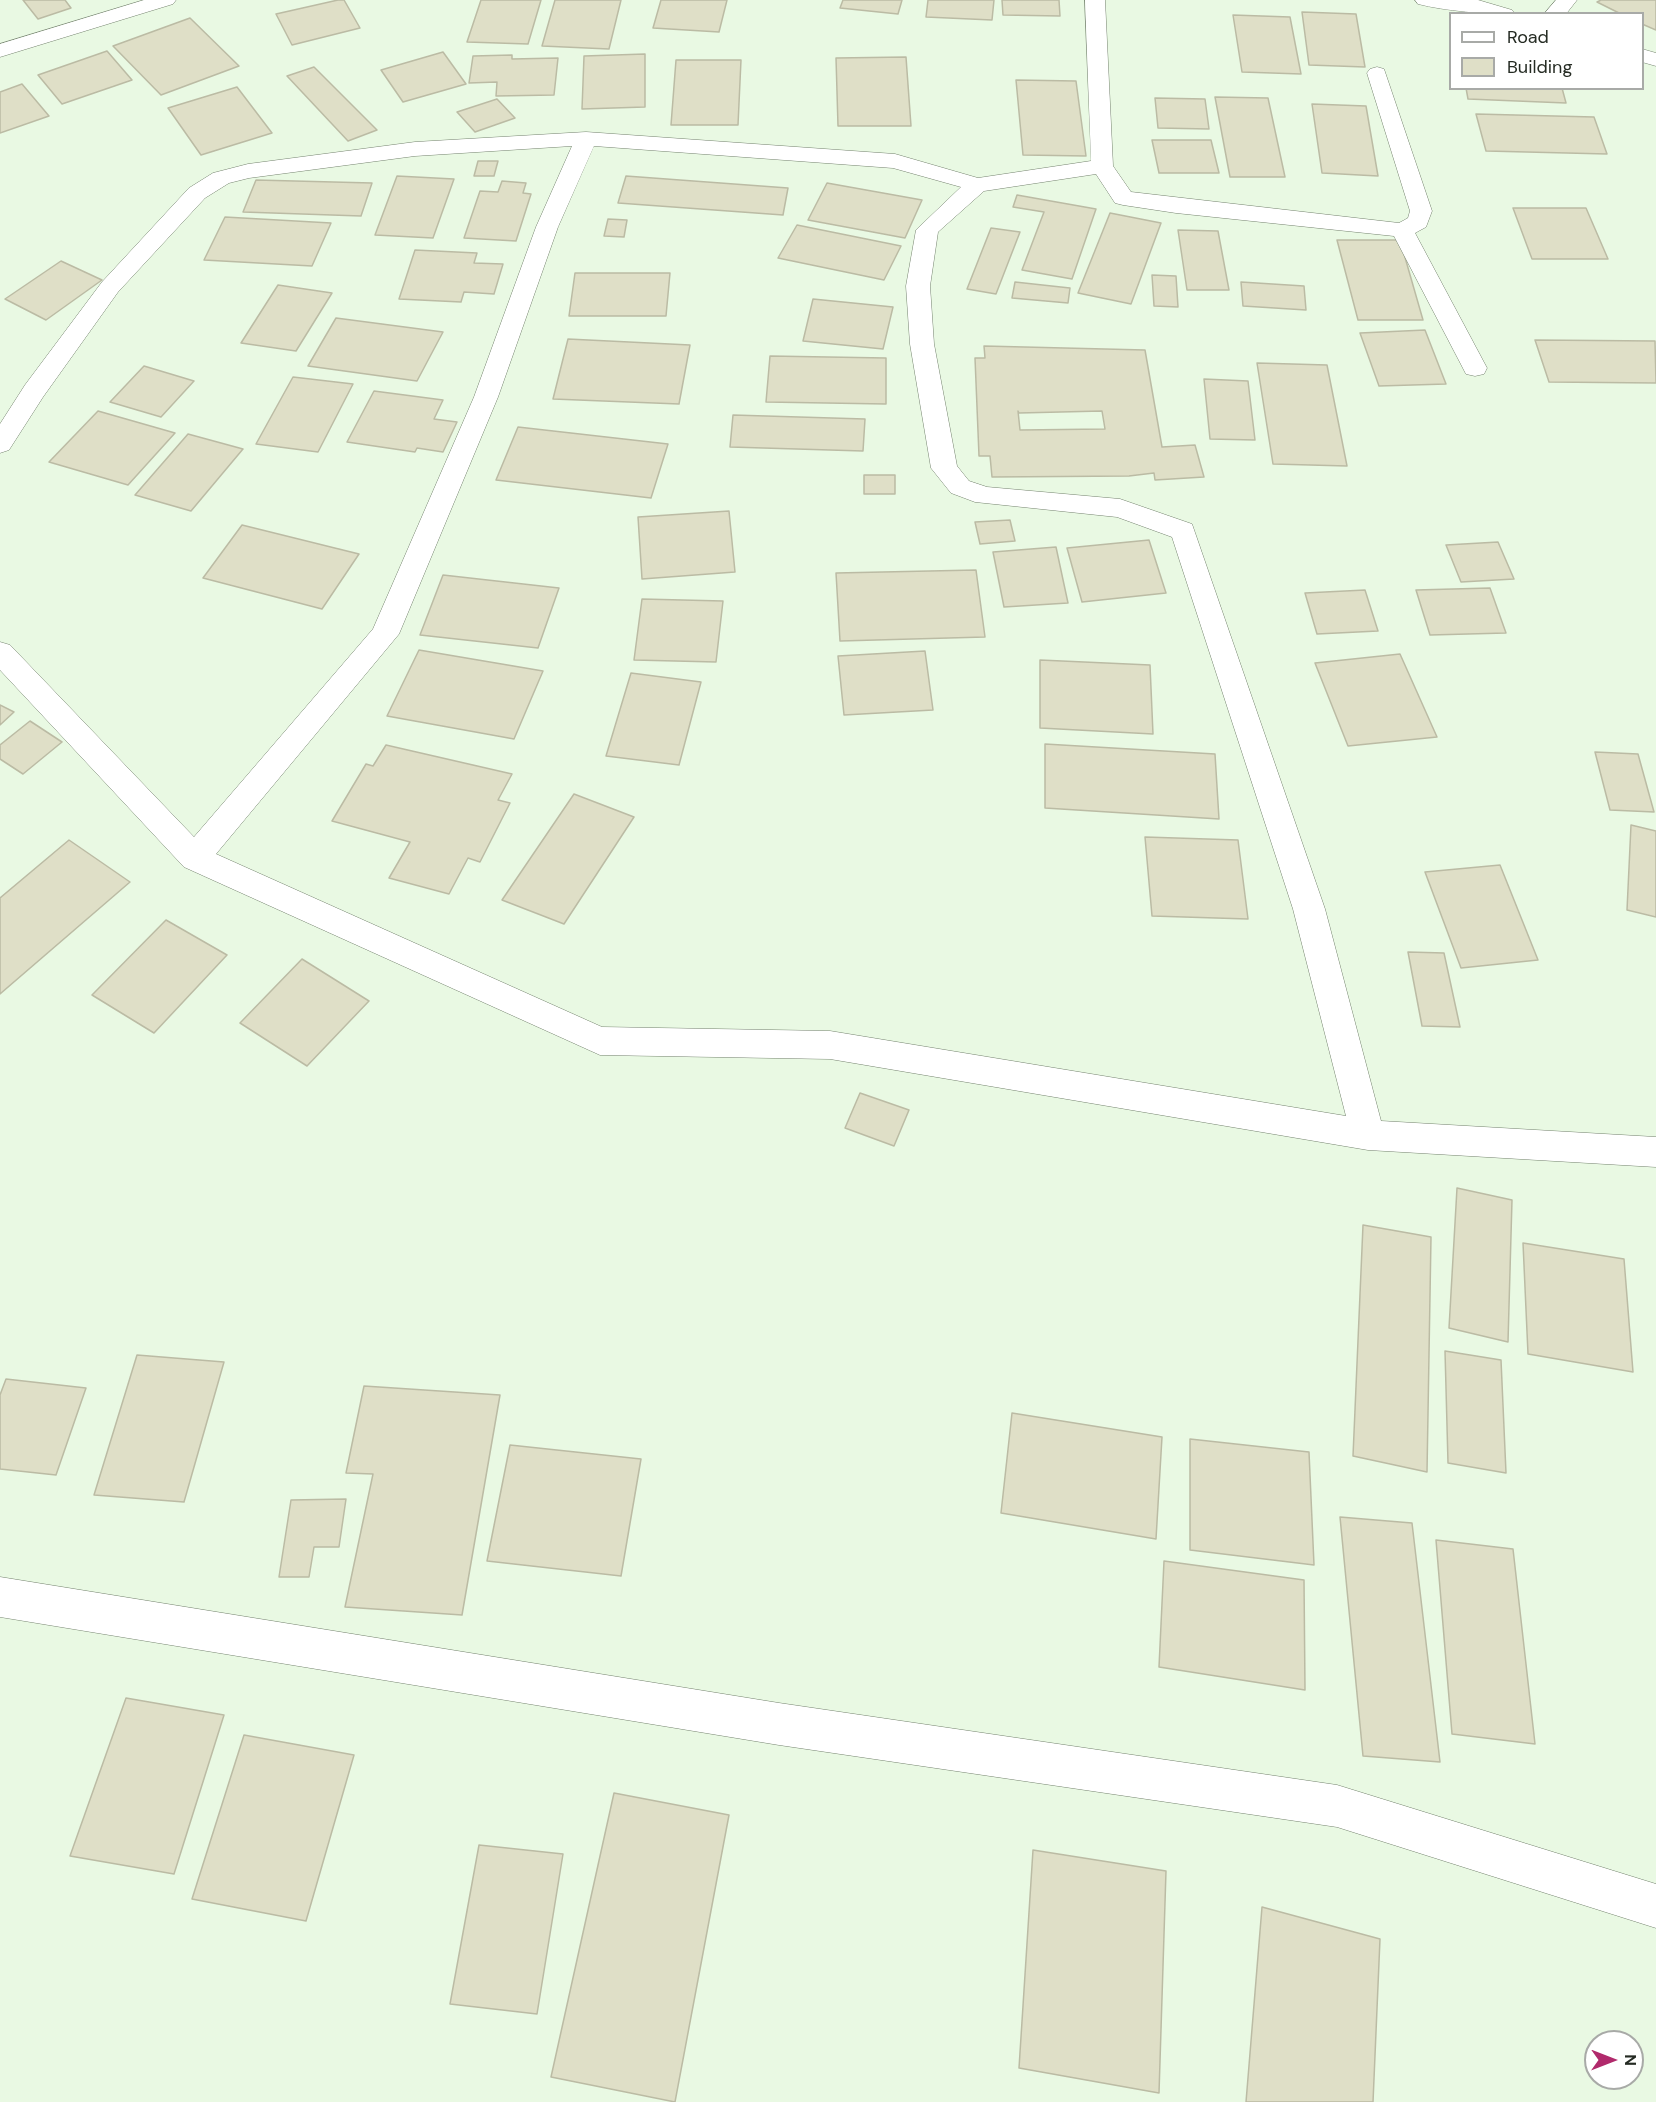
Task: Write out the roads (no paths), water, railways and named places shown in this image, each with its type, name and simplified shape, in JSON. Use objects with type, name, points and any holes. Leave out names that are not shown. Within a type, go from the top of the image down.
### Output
[{"type":"street","points":[[0,51],[166,0]]},
{"type":"street","points":[[1095,0],[1102,166],[1123,198],[1176,206],[1402,230],[1418,222],[1421,211],[1377,73]]},
{"type":"street","points":[[1425,0],[1470,4],[1498,12]]},
{"type":"street","points":[[1556,12],[1567,0]]},
{"type":"street","points":[[0,444],[34,391],[110,287],[197,194],[221,178],[248,171],[414,149],[586,139],[896,161],[977,185],[1102,166]]},
{"type":"street","points":[[195,858],[385,634],[486,397],[547,227],[586,139]]},
{"type":"street","points":[[977,185],[927,230],[918,286],[922,344],[944,468],[960,487],[984,495],[1120,508],[1183,531],[1310,909],[1368,1135]]},
{"type":"street","points":[[1402,230],[1475,368]]},
{"type":"street","points":[[0,652],[195,858],[600,1041],[830,1045],[1368,1135],[1656,1152]]},
{"type":"street","points":[[0,1597],[779,1724],[1337,1806],[1656,1906]]}]
